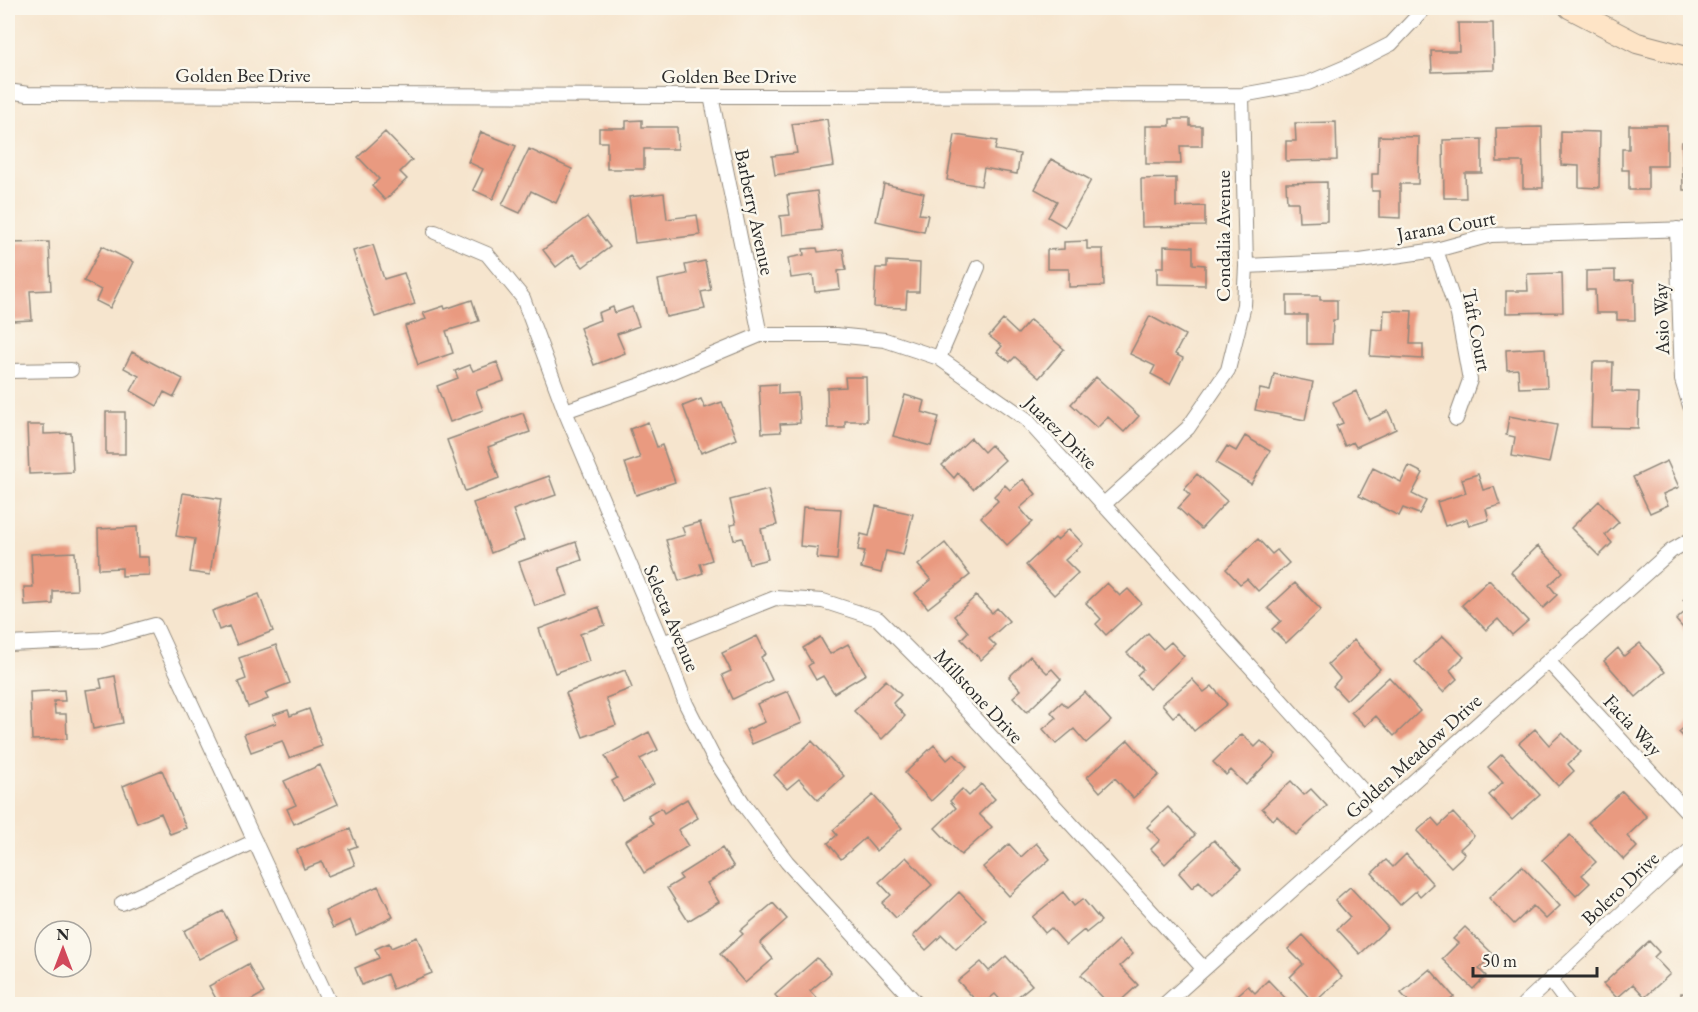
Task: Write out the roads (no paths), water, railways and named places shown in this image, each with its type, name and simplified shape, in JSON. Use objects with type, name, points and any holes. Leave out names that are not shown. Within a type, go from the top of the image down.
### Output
[{"type":"main road","points":[[1569,8],[1637,42],[1690,57]]},
{"type":"street","name":"Golden Bee Drive","points":[[8,91],[39,94],[1242,95],[1308,83],[1348,66],[1391,44],[1425,8]]},
{"type":"street","name":"Condalia Avenue","points":[[1103,505],[1188,428],[1228,370],[1244,304],[1246,266],[1242,95]]},
{"type":"street","name":"Barberry Avenue","points":[[711,96],[760,335]]},
{"type":"street","name":"Jarana Court","points":[[1246,266],[1359,261],[1436,250],[1491,236],[1684,229]]},
{"type":"street","name":"Asio Way","points":[[1684,229],[1682,380],[1690,406]]},
{"type":"street","name":"Selecta Avenue","points":[[435,232],[487,254],[523,298],[565,411],[663,643],[686,704],[714,759],[747,809],[787,862],[917,1005]]},
{"type":"street","name":"Taft Court","points":[[1436,250],[1458,315],[1470,380],[1456,419]]},
{"type":"street","points":[[939,358],[978,267]]},
{"type":"street","name":"Juarez Drive","points":[[565,411],[643,384],[760,335],[836,335],[885,340],[939,358],[1026,419],[1381,811]]},
{"type":"street","points":[[8,372],[71,370]]},
{"type":"street","name":"Golden Meadow Drive","points":[[1165,1005],[1671,551],[1690,540]]},
{"type":"street","name":"Millstone Drive","points":[[663,643],[775,598],[823,602],[878,619],[943,684],[1204,969]]},
{"type":"street","points":[[8,645],[101,640],[155,625],[330,1005]]},
{"type":"street","name":"Facia Way","points":[[1548,662],[1690,815]]},
{"type":"street","points":[[122,903],[255,841]]},
{"type":"street","name":"Bolero Drive","points":[[1524,1005],[1690,850]]},
{"type":"street","points":[[1550,980],[1568,1005]]}]
